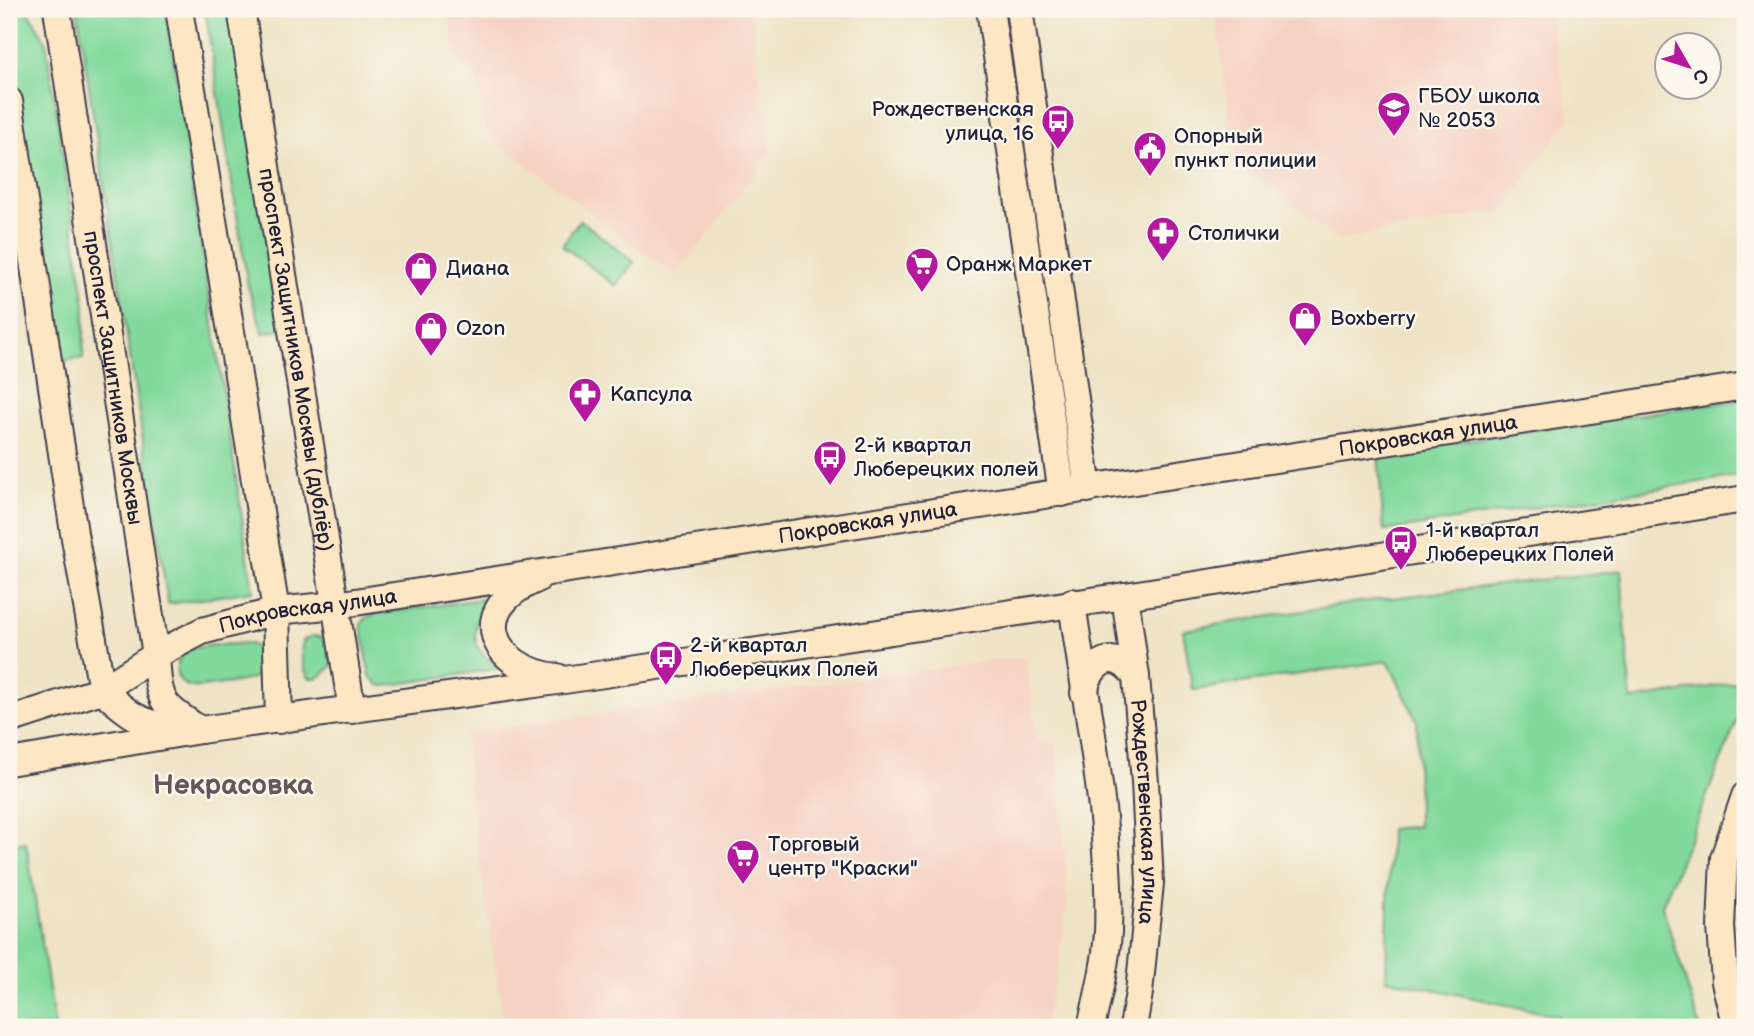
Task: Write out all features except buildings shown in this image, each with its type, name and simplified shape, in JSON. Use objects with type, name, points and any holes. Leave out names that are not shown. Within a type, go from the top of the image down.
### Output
[{"type":"main road","points":[[41,9],[63,47]]},
{"type":"main road","name":"проспект Защитников Москвы","points":[[57,9],[156,655],[158,690],[166,704],[200,730]]},
{"type":"main road","points":[[179,9],[276,611],[279,720]]},
{"type":"main road","points":[[185,46],[188,9]]},
{"type":"main road","name":"проспект Защитников Москвы (дублёр)","points":[[241,9],[352,710]]},
{"type":"main road","points":[[990,9],[1062,494]]},
{"type":"main road","points":[[1018,9],[1088,489]]},
{"type":"main road","points":[[9,101],[74,533],[102,690],[138,719],[155,726],[200,730]]},
{"type":"main road","name":"Покровская улица","points":[[9,720],[102,690],[156,655],[202,631],[276,611],[336,605],[1062,494],[1745,386]]},
{"type":"main road","points":[[9,762],[200,730],[572,679],[1125,596],[1745,499]]},
{"type":"main road","points":[[555,571],[516,589],[505,599],[497,609],[493,621],[494,634],[502,649],[517,663],[545,676],[572,679]]},
{"type":"main road","name":"Рождественская улица","points":[[1125,596],[1136,677],[1150,883],[1133,1027]]},
{"type":"main road","points":[[1072,602],[1105,841],[1108,933],[1100,991],[1091,1027]]},
{"type":"main road","points":[[1084,694],[1087,677],[1095,666],[1105,661],[1120,661],[1129,667],[1136,677]]},
{"type":"main road","points":[[1736,1027],[1725,982],[1721,927],[1724,858],[1745,798]]},
{"type":"shaded area","points":[[449,9],[751,9],[771,153],[676,276],[488,136],[474,70],[457,63]]},
{"type":"shaded area","name":"ГБОУ школа № 2053","points":[[1215,9],[1549,9],[1570,119],[1501,212],[1337,240],[1234,157]]},
{"type":"shaded area","points":[[1026,656],[1038,743],[1055,743],[1068,899],[1045,1027],[504,1027],[470,796],[465,733]]},
{"type":"green space","points":[[9,9],[27,9],[46,42],[85,305],[83,358],[61,361],[9,45]]},
{"type":"green space","points":[[77,9],[166,9],[253,591],[168,604]]},
{"type":"green space","points":[[205,9],[233,9],[283,330],[263,333],[248,286]]},
{"type":"green space","points":[[580,220],[634,262],[616,286],[562,245]]},
{"type":"green space","points":[[1745,399],[1745,475],[1384,531],[1378,453]]},
{"type":"green space","points":[[1621,570],[1631,700],[1745,681],[1745,701],[1662,906],[1700,1027],[1556,1027],[1558,1016],[1386,979],[1390,829],[1418,826],[1417,721],[1388,661],[1193,690],[1183,630],[1359,602]]},
{"type":"green space","points":[[489,598],[478,619],[475,638],[483,654],[503,668],[385,686],[379,685],[370,676],[361,624],[366,618],[374,614]]},
{"type":"green space","points":[[312,636],[327,638],[332,666],[318,678],[309,678],[302,661],[303,641]]},
{"type":"green space","points":[[247,643],[256,647],[263,656],[264,665],[256,676],[240,682],[204,687],[186,685],[180,681],[178,663],[186,652],[212,645]]},
{"type":"green space","points":[[26,842],[55,1027],[9,1027],[9,845]]},
{"type":"place","name":"ГБОУ школа № 2053","points":[[1394,138]]},
{"type":"place","name":"Рождественская улица, 16","points":[[1058,151]]},
{"type":"place","name":"Опорный пункт полиции","points":[[1150,178]]},
{"type":"place","name":"Столички","points":[[1163,263]]},
{"type":"place","name":"Оранж Маркет","points":[[922,294]]},
{"type":"place","name":"Диана","points":[[421,298]]},
{"type":"place","name":"Boxberry","points":[[1305,348]]},
{"type":"place","name":"Ozon","points":[[431,358]]},
{"type":"place","name":"Капсула","points":[[585,424]]},
{"type":"place","name":"2-й квартал Люберецких полей","points":[[830,487]]},
{"type":"place","name":"1-й квартал Люберецких Полей","points":[[1401,572]]},
{"type":"place","name":"2-й квартал Люберецких Полей","points":[[666,687]]},
{"type":"place","name":"Торговый центр \"Краски\"","points":[[743,886]]},
{"type":"district","name":"Некрасовка","points":[[233,785]]}]
